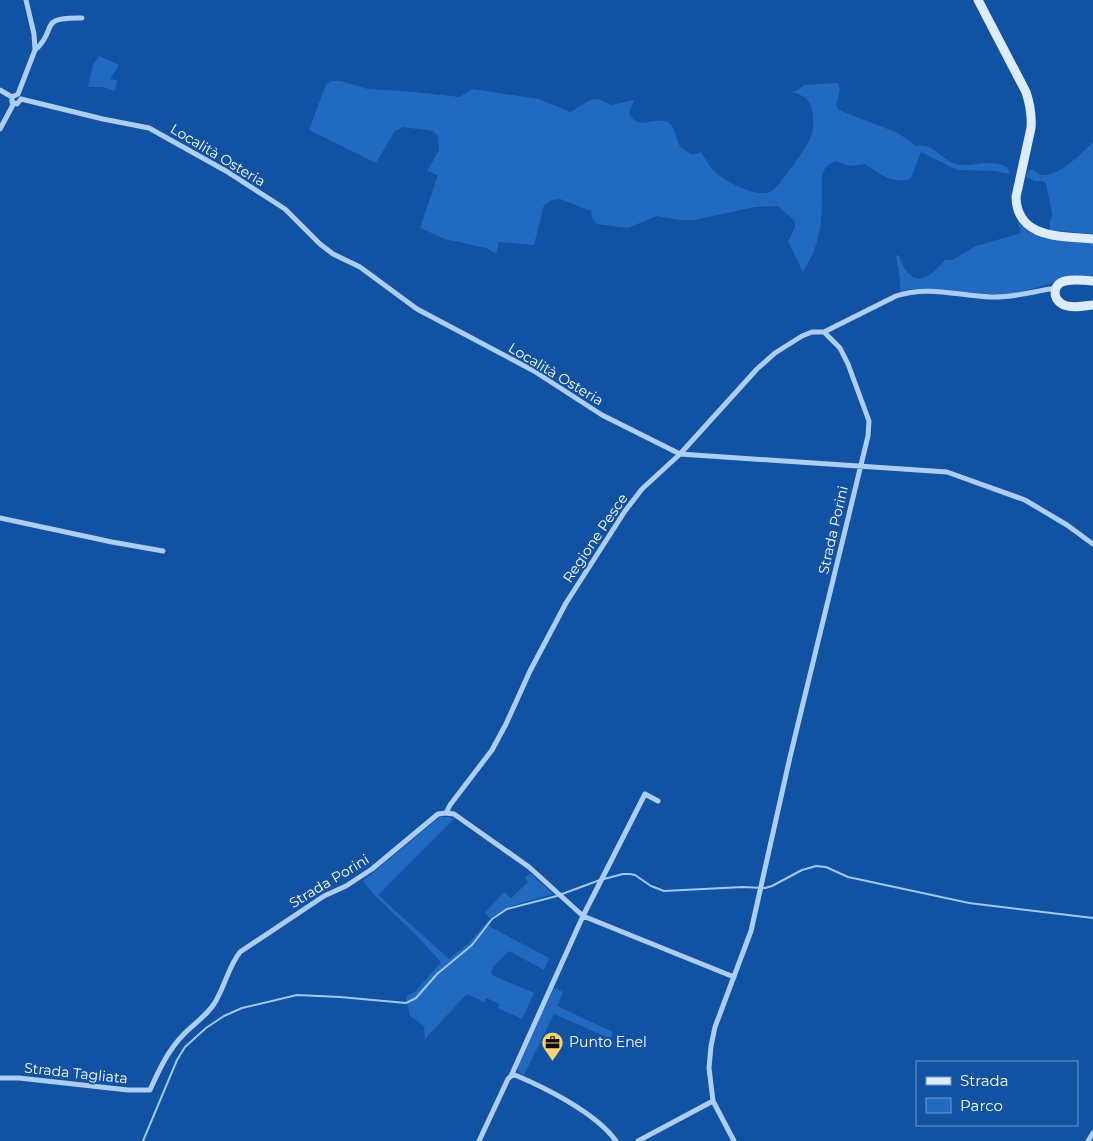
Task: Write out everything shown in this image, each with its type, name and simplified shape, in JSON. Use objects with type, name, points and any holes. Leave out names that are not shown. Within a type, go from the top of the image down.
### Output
[{"type":"street","points":[[14,103],[19,103],[35,50],[26,0]]},
{"type":"street","points":[[978,0],[1022,83],[1030,104],[1031,128],[1016,197],[1020,216],[1032,229],[1045,233],[1093,239]]},
{"type":"street","points":[[35,50],[41,45],[50,24],[64,17],[82,18]]},
{"type":"street","points":[[0,90],[12,97],[20,97]]},
{"type":"street","points":[[12,97],[12,102],[14,103]]},
{"type":"street","name":"Località Osteria","points":[[20,97],[103,119],[149,128],[226,171],[284,209],[333,254],[360,268],[417,309],[534,371],[602,415],[680,454],[947,472],[1025,500],[1067,525],[1093,544]]},
{"type":"street","points":[[0,129],[14,103]]},
{"type":"street","points":[[1093,281],[1067,280],[1059,283],[1055,294],[1057,300],[1062,304],[1071,306],[1093,305]]},
{"type":"street","points":[[824,332],[896,296],[908,292],[925,290],[990,297],[1008,297],[1056,288]]},
{"type":"street","name":"Regione Pesce","points":[[446,813],[450,804],[492,750],[530,670],[563,609],[642,489],[680,454],[756,369],[775,352],[802,336],[812,332],[824,332]]},
{"type":"street","name":"Strada Porini","points":[[734,1141],[713,1101],[709,1068],[711,1046],[715,1027],[750,931],[868,436],[869,421],[848,364],[840,348],[824,332]]},
{"type":"street","points":[[0,518],[163,551]]},
{"type":"street","points":[[479,1141],[511,1076],[583,916],[646,794],[658,801]]},
{"type":"street","points":[[446,813],[454,814],[529,867],[583,916],[734,977]]},
{"type":"street","name":"Strada Porini","points":[[150,1090],[159,1070],[176,1043],[216,1002],[231,965],[240,952],[324,896],[364,875],[438,814],[446,813]]},
{"type":"street","points":[[511,1076],[515,1075],[565,1100],[607,1130],[616,1141]]},
{"type":"street","name":"Strada Tagliata","points":[[0,1078],[19,1078],[128,1090],[150,1090]]},
{"type":"street","points":[[638,1141],[713,1101]]},
{"type":"street","points":[[1088,1141],[1093,1134]]},
{"type":"green space","points":[[99,56],[119,65],[110,79],[117,80],[115,91],[103,87],[88,87],[93,65]]},
{"type":"green space","points":[[332,81],[340,81],[368,89],[460,97],[472,89],[539,99],[570,112],[590,100],[598,99],[612,105],[634,100],[629,114],[633,119],[641,123],[668,122],[673,128],[678,143],[684,150],[693,155],[701,152],[718,175],[740,188],[757,193],[770,192],[780,183],[800,156],[812,134],[813,119],[810,104],[805,98],[792,91],[796,91],[804,85],[838,83],[840,90],[836,106],[841,111],[898,133],[916,146],[932,149],[953,163],[960,165],[999,164],[1007,167],[1010,174],[995,171],[957,170],[921,152],[911,178],[905,180],[887,177],[865,164],[850,166],[835,161],[832,162],[826,167],[822,177],[822,214],[818,237],[810,260],[803,272],[788,241],[795,228],[795,221],[778,206],[755,207],[694,220],[679,220],[657,216],[628,228],[597,224],[592,218],[591,211],[560,199],[552,200],[544,205],[534,245],[499,242],[496,254],[486,248],[445,239],[420,228],[438,175],[427,171],[439,150],[438,136],[433,131],[403,127],[395,131],[376,163],[309,130],[326,84]]},
{"type":"green space","points":[[1093,141],[1093,234],[1050,230],[1049,224],[1052,213],[1046,184],[1043,181],[1035,181],[1027,177],[1027,173],[1029,170],[1044,175],[1057,172],[1084,151]]},
{"type":"green space","points":[[1018,222],[1025,229],[1043,238],[1093,243],[1093,277],[1060,281],[1007,294],[940,289],[900,291],[896,255],[899,256],[909,273],[919,279],[931,274],[945,260],[952,260],[976,246],[1018,234],[1021,232]]},
{"type":"green space","points":[[440,817],[454,819],[378,895],[449,959],[468,944],[488,921],[491,922],[489,926],[549,958],[544,970],[509,951],[493,967],[491,973],[494,976],[534,993],[522,1019],[498,1008],[500,1004],[486,998],[484,1002],[467,994],[425,1039],[424,1026],[410,1016],[406,997],[416,991],[441,962],[381,902],[363,881]]},
{"type":"green space","points":[[530,873],[553,894],[511,906],[490,918],[485,913],[504,892],[511,898],[528,882],[525,878]]},
{"type":"green space","points":[[554,988],[563,992],[557,1006],[613,1032],[611,1039],[554,1014],[524,1075],[517,1068]]},
{"type":"waterway","points":[[604,879],[630,874],[664,891],[743,887],[765,888],[802,870],[816,866],[826,867],[848,877],[969,903],[1093,918]]},
{"type":"waterway","points":[[562,894],[600,880]]},
{"type":"waterway","points":[[143,1141],[177,1060],[185,1047],[206,1028],[224,1016],[242,1008],[297,995],[406,1003],[416,998],[437,974],[472,945],[492,919],[507,909],[557,896]]},
{"type":"place","name":"Punto Enel","points":[[553,1061]]}]
